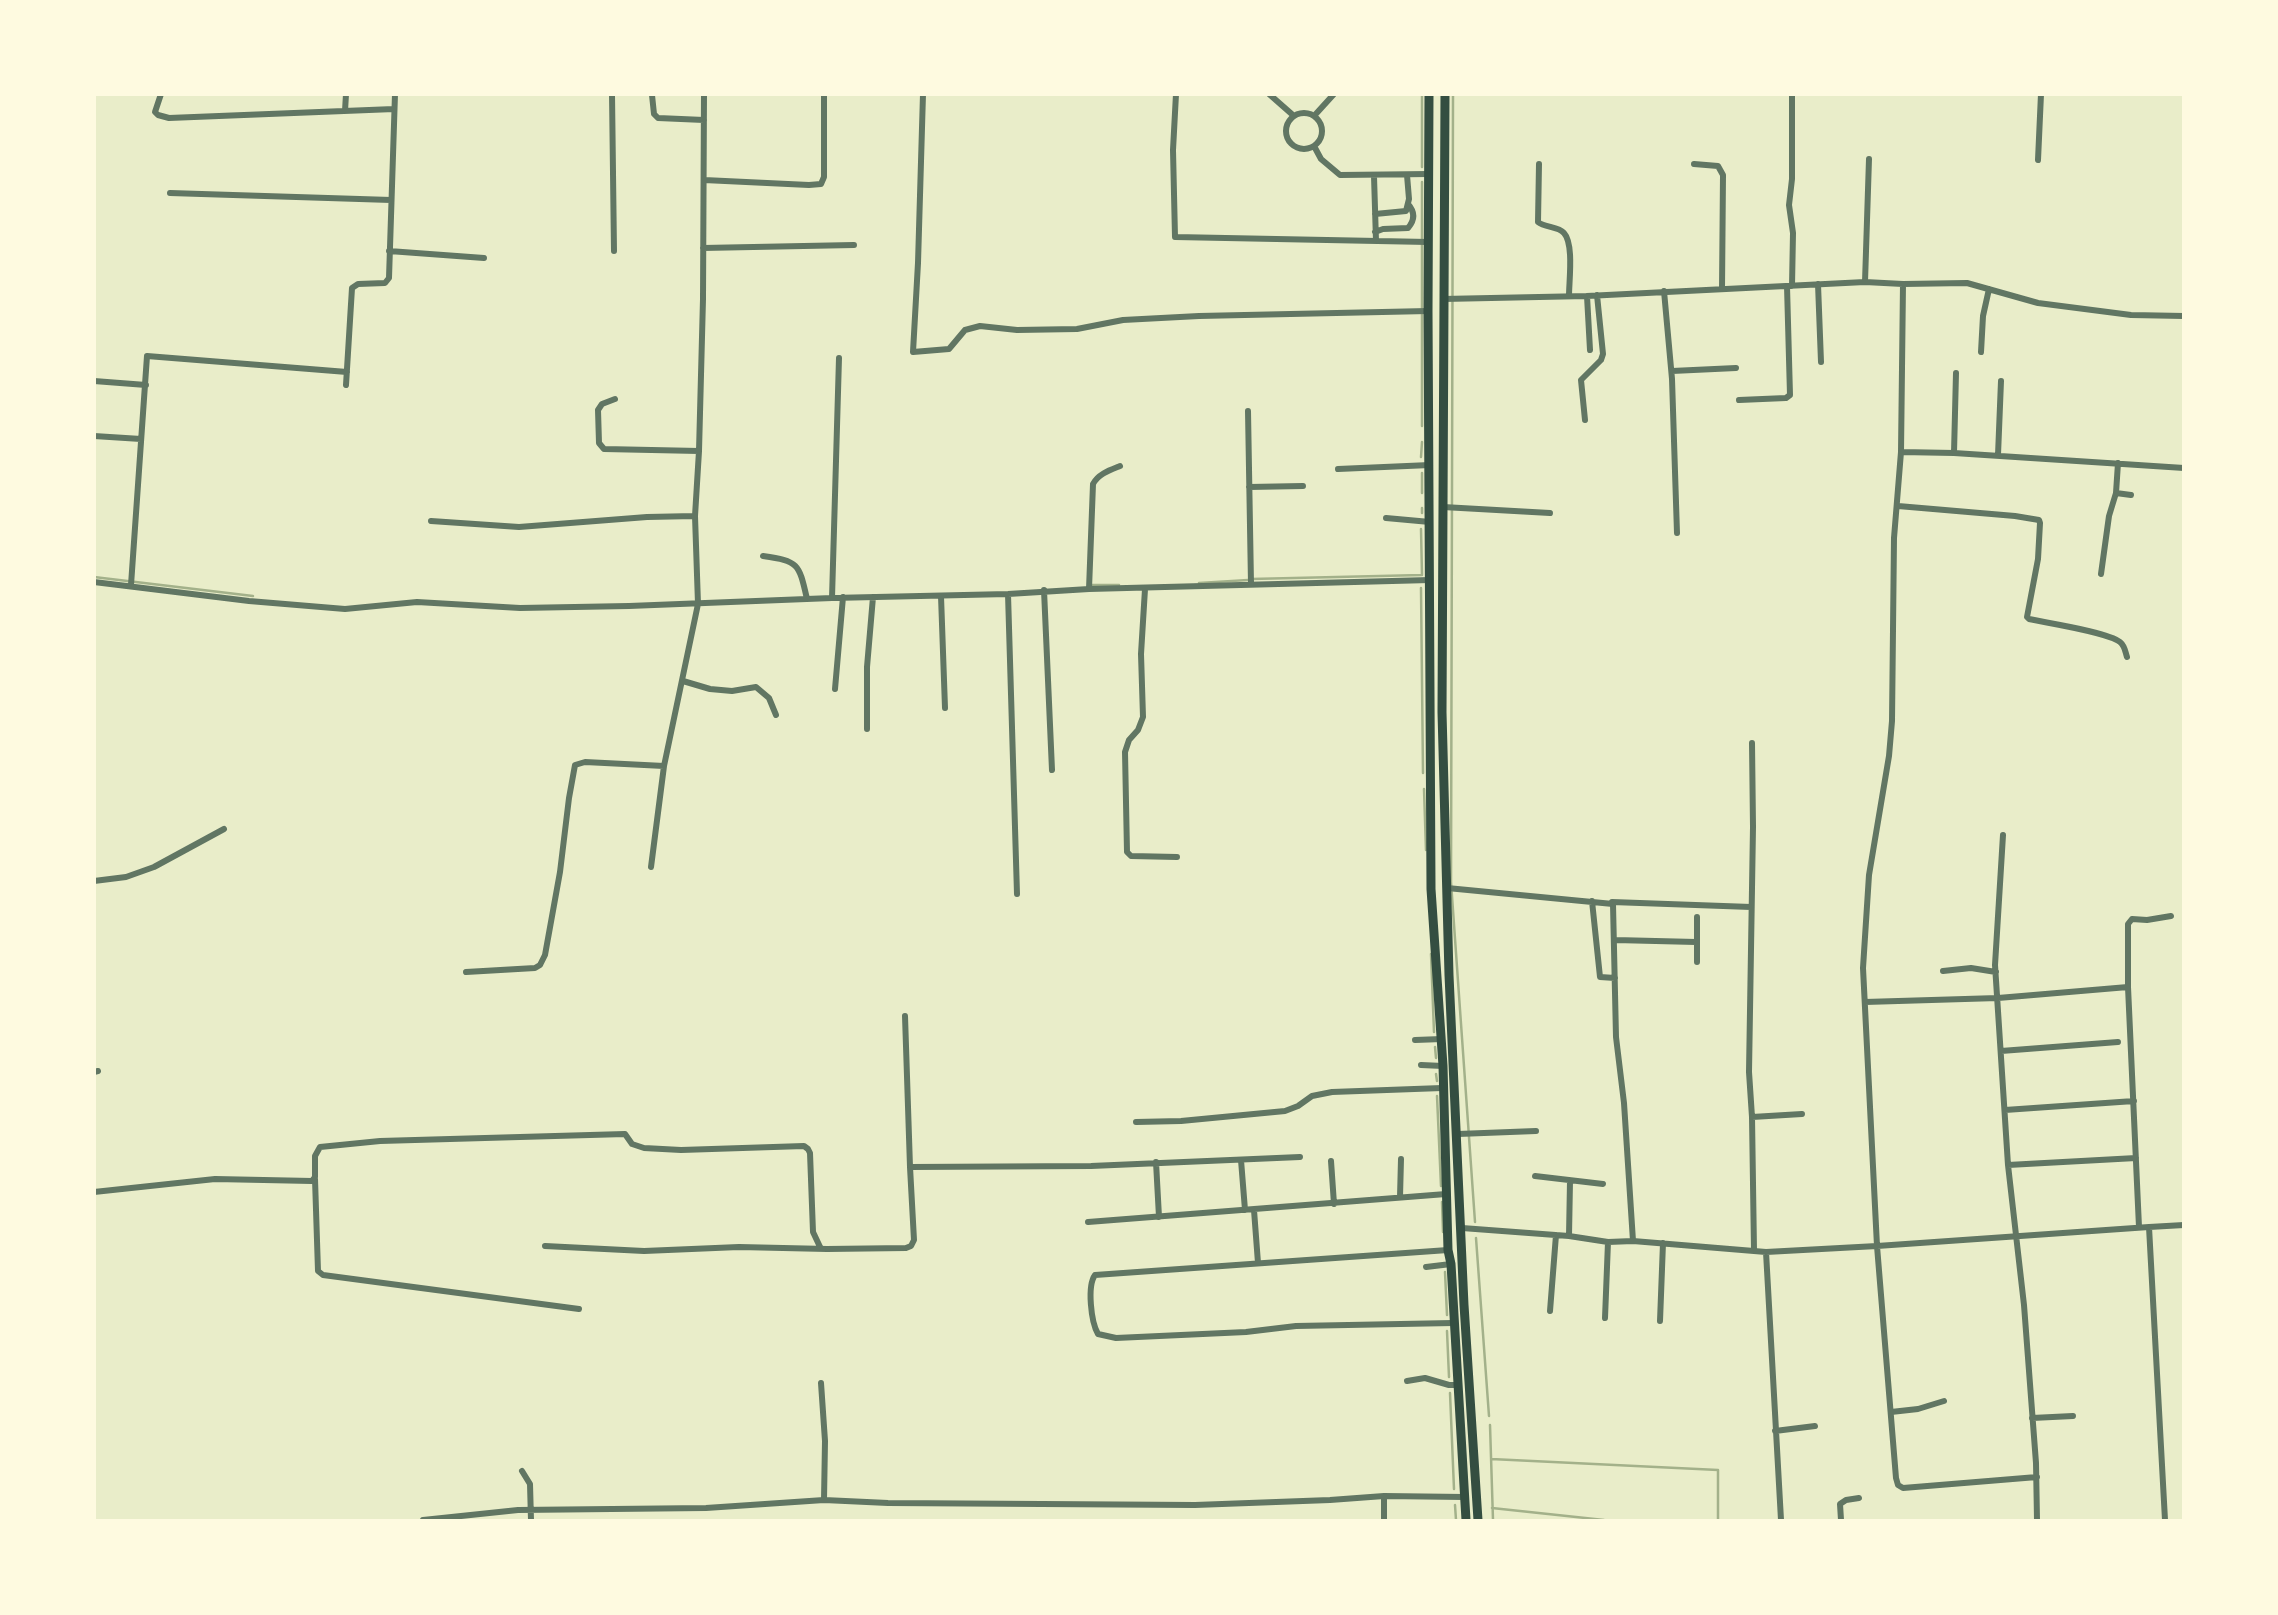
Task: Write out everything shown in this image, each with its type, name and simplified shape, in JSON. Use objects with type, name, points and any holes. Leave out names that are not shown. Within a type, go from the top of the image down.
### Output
[{"type":"main road","points":[[1429,94],[1424,311],[1430,465],[1432,888],[1442,1039],[1448,1250],[1466,1521]]},
{"type":"main road","points":[[1445,94],[1442,712],[1449,975],[1464,1305],[1476,1455],[1478,1521]]},
{"type":"street","points":[[161,94],[155,112],[169,118],[394,109]]},
{"type":"street","points":[[345,111],[346,94]]},
{"type":"street","points":[[346,385],[352,288],[358,284],[385,284],[388,281],[395,94]]},
{"type":"street","points":[[612,94],[614,251]]},
{"type":"street","points":[[651,867],[664,766],[698,604],[695,516],[699,451],[704,94]]},
{"type":"street","points":[[704,180],[821,184],[824,177],[824,94]]},
{"type":"street","points":[[923,94],[918,264],[912,352],[949,349],[965,330],[980,326],[1017,330],[1077,329],[1123,320],[1199,316],[1424,311]]},
{"type":"street","points":[[1176,94],[1173,150],[1175,237],[1424,242]]},
{"type":"street","points":[[1269,94],[1294,116]]},
{"type":"street","points":[[1314,116],[1334,94]]},
{"type":"street","points":[[1739,400],[1786,398],[1790,395],[1789,286],[1793,233],[1789,205],[1792,179],[1792,94]]},
{"type":"street","points":[[2038,160],[2041,94]]},
{"type":"street","points":[[652,95],[657,118],[704,120]]},
{"type":"street","points":[[1304,113],[1314,116],[1321,127],[1319,141],[1314,146],[1300,149],[1289,141],[1286,127],[1294,116],[1304,113]]},
{"type":"street","points":[[1314,146],[1321,159],[1340,175],[1429,174]]},
{"type":"street","points":[[1865,282],[1869,159]]},
{"type":"street","points":[[1539,164],[1538,222],[1561,230],[1566,236],[1570,246],[1569,296]]},
{"type":"street","points":[[1694,164],[1718,166],[1723,174],[1721,289]]},
{"type":"street","points":[[1375,214],[1404,212],[1408,209],[1407,175]]},
{"type":"street","points":[[1374,176],[1376,242]]},
{"type":"street","points":[[170,193],[391,200]]},
{"type":"street","points":[[1375,232],[1408,228],[1414,217],[1408,204]]},
{"type":"street","points":[[703,248],[854,245]]},
{"type":"street","points":[[389,251],[484,258]]},
{"type":"street","points":[[1443,299],[1587,296],[1865,282],[1966,283],[2043,304],[2153,317],[2183,316]]},
{"type":"street","points":[[1818,284],[1821,362]]},
{"type":"street","points":[[1903,284],[1889,756],[1865,911],[1863,968],[1877,1246],[1896,1478],[1898,1485],[1903,1488],[2037,1476]]},
{"type":"street","points":[[1981,352],[1983,316],[1989,289]]},
{"type":"street","points":[[1664,291],[1672,371],[1677,533]]},
{"type":"street","points":[[1585,420],[1582,377],[1601,360],[1603,354],[1597,295]]},
{"type":"street","points":[[1587,296],[1590,350]]},
{"type":"street","points":[[131,586],[147,356],[347,372]]},
{"type":"street","points":[[832,598],[839,358]]},
{"type":"street","points":[[1672,371],[1735,368]]},
{"type":"street","points":[[1954,453],[1956,373]]},
{"type":"street","points":[[94,381],[146,385]]},
{"type":"street","points":[[1998,455],[2001,381]]},
{"type":"street","points":[[615,399],[602,404],[598,410],[599,443],[604,449],[699,451]]},
{"type":"street","points":[[1248,411],[1251,584]]},
{"type":"street","points":[[94,436],[141,439]]},
{"type":"street","points":[[1900,452],[1998,455],[2183,468]]},
{"type":"street","points":[[2101,574],[2109,516],[2116,493],[2118,463]]},
{"type":"street","points":[[1338,469],[1430,465]]},
{"type":"street","points":[[1089,589],[1093,484],[1107,471],[1120,466]]},
{"type":"street","points":[[1249,487],[1303,486]]},
{"type":"street","points":[[2116,493],[2131,495]]},
{"type":"street","points":[[1898,506],[2039,520],[2038,559],[2026,617],[2105,635],[2119,641],[2127,657]]},
{"type":"street","points":[[1443,507],[1550,513]]},
{"type":"street","points":[[431,521],[519,527],[695,516]]},
{"type":"street","points":[[1386,517],[1430,522]]},
{"type":"street","points":[[763,555],[795,563],[802,576],[807,598]]},
{"type":"street","points":[[94,582],[345,610],[417,602],[520,608],[1430,580]]},
{"type":"street","points":[[1145,589],[1143,717],[1125,752],[1127,852],[1131,856],[1178,857]]},
{"type":"street","points":[[1044,590],[1052,770]]},
{"type":"street","points":[[1008,594],[1017,894]]},
{"type":"street","points":[[941,596],[945,708]]},
{"type":"street","points":[[835,689],[843,597]]},
{"type":"street","points":[[867,729],[867,667],[873,597]]},
{"type":"street","points":[[683,681],[710,689],[734,692],[755,687],[769,698],[776,715]]},
{"type":"street","points":[[1752,743],[1749,1072],[1754,1250]]},
{"type":"street","points":[[466,972],[535,968],[542,962],[560,872],[575,765],[585,762],[664,766]]},
{"type":"street","points":[[94,881],[126,877],[154,867],[223,828]]},
{"type":"street","points":[[2003,835],[1996,972],[2008,1165],[2024,1305],[2037,1476],[2037,1521]]},
{"type":"street","points":[[1447,888],[1592,901],[1751,907]]},
{"type":"street","points":[[1592,901],[1600,977],[1615,978]]},
{"type":"street","points":[[1612,902],[1616,1037],[1624,1103],[1633,1241]]},
{"type":"street","points":[[2139,1227],[2128,987],[2128,922],[2132,919],[2147,920],[2171,916]]},
{"type":"street","points":[[1697,917],[1697,962]]},
{"type":"street","points":[[1615,940],[1696,942]]},
{"type":"street","points":[[1943,971],[1971,968],[1996,972]]},
{"type":"street","points":[[1864,1002],[1998,998],[2128,987]]},
{"type":"street","points":[[545,1246],[644,1251],[740,1247],[892,1249],[911,1246],[914,1240],[905,1016]]},
{"type":"street","points":[[1415,1040],[1442,1039]]},
{"type":"street","points":[[2001,1051],[2118,1042]]},
{"type":"street","points":[[1421,1065],[1443,1066]]},
{"type":"street","points":[[1136,1122],[1181,1121],[1275,1112],[1293,1109],[1312,1096],[1332,1092],[1442,1088]]},
{"type":"street","points":[[2005,1110],[2134,1101]]},
{"type":"street","points":[[1752,1117],[1802,1115]]},
{"type":"street","points":[[1458,1134],[1536,1131]]},
{"type":"street","points":[[579,1309],[323,1276],[318,1271],[315,1179],[315,1156],[320,1147],[380,1141],[625,1134],[632,1144],[644,1148],[681,1150],[804,1146],[809,1151],[811,1169],[813,1232],[821,1249]]},
{"type":"street","points":[[910,1167],[1091,1166],[1300,1157]]},
{"type":"street","points":[[2008,1165],[2136,1158]]},
{"type":"street","points":[[1241,1160],[1245,1210]]},
{"type":"street","points":[[1400,1197],[1401,1160]]},
{"type":"street","points":[[1331,1161],[1335,1204]]},
{"type":"street","points":[[1156,1162],[1159,1217]]},
{"type":"street","points":[[1535,1176],[1603,1184]]},
{"type":"street","points":[[94,1192],[215,1179],[315,1179]]},
{"type":"street","points":[[1569,1236],[1570,1181]]},
{"type":"street","points":[[1088,1222],[1446,1194]]},
{"type":"street","points":[[1254,1210],[1258,1263]]},
{"type":"street","points":[[1462,1228],[1569,1236],[1608,1242],[1633,1241],[1766,1252],[2183,1224]]},
{"type":"street","points":[[2149,1227],[2165,1521]]},
{"type":"street","points":[[1550,1311],[1556,1236]]},
{"type":"street","points":[[1605,1318],[1608,1242]]},
{"type":"street","points":[[1660,1321],[1663,1243]]},
{"type":"street","points":[[1448,1250],[1095,1275],[1090,1284],[1094,1328],[1098,1334],[1116,1338],[1246,1332],[1296,1326],[1453,1323]]},
{"type":"street","points":[[1766,1252],[1781,1521]]},
{"type":"street","points":[[1426,1267],[1451,1264]]},
{"type":"street","points":[[1407,1381],[1425,1378],[1457,1385]]},
{"type":"street","points":[[821,1383],[825,1441],[824,1500]]},
{"type":"street","points":[[1891,1412],[1918,1409],[1944,1401]]},
{"type":"street","points":[[2032,1418],[2073,1416]]},
{"type":"street","points":[[1775,1431],[1815,1426]]},
{"type":"street","points":[[522,1471],[530,1484],[531,1521]]},
{"type":"street","points":[[1384,1496],[1384,1521]]},
{"type":"street","points":[[422,1521],[532,1510],[706,1508],[824,1500],[888,1503],[1195,1505],[1384,1496],[1464,1497]]},
{"type":"street","points":[[1841,1521],[1840,1504],[1858,1498]]},
{"type":"waterway","points":[[1422,94],[1422,167]]},
{"type":"waterway","points":[[1453,94],[1451,882],[1475,1222]]},
{"type":"waterway","points":[[1422,182],[1422,426]]},
{"type":"waterway","points":[[1421,457],[1422,442]]},
{"type":"waterway","points":[[1422,473],[1422,493]]},
{"type":"waterway","points":[[1422,508],[1422,513]]},
{"type":"waterway","points":[[1251,579],[1422,575],[1421,529]]},
{"type":"waterway","points":[[94,577],[253,596]]},
{"type":"waterway","points":[[1199,583],[1248,580]]},
{"type":"waterway","points":[[1090,585],[1119,585]]},
{"type":"waterway","points":[[1421,588],[1423,773]]},
{"type":"waterway","points":[[1424,789],[1426,850]]},
{"type":"waterway","points":[[1431,954],[1434,1032]]},
{"type":"waterway","points":[[1435,1047],[1436,1058]]},
{"type":"waterway","points":[[1436,1074],[1437,1081]]},
{"type":"waterway","points":[[1437,1096],[1441,1186]]},
{"type":"waterway","points":[[1442,1202],[1443,1232]]},
{"type":"waterway","points":[[1476,1238],[1489,1416]]},
{"type":"waterway","points":[[1445,1272],[1447,1315]]},
{"type":"waterway","points":[[1447,1331],[1449,1377]]},
{"type":"waterway","points":[[1450,1393],[1454,1489]]},
{"type":"waterway","points":[[1490,1425],[1493,1520]]},
{"type":"waterway","points":[[1491,1459],[1718,1470],[1718,1520]]},
{"type":"waterway","points":[[1455,1505],[1456,1520]]},
{"type":"waterway","points":[[1492,1508],[1604,1520]]}]
